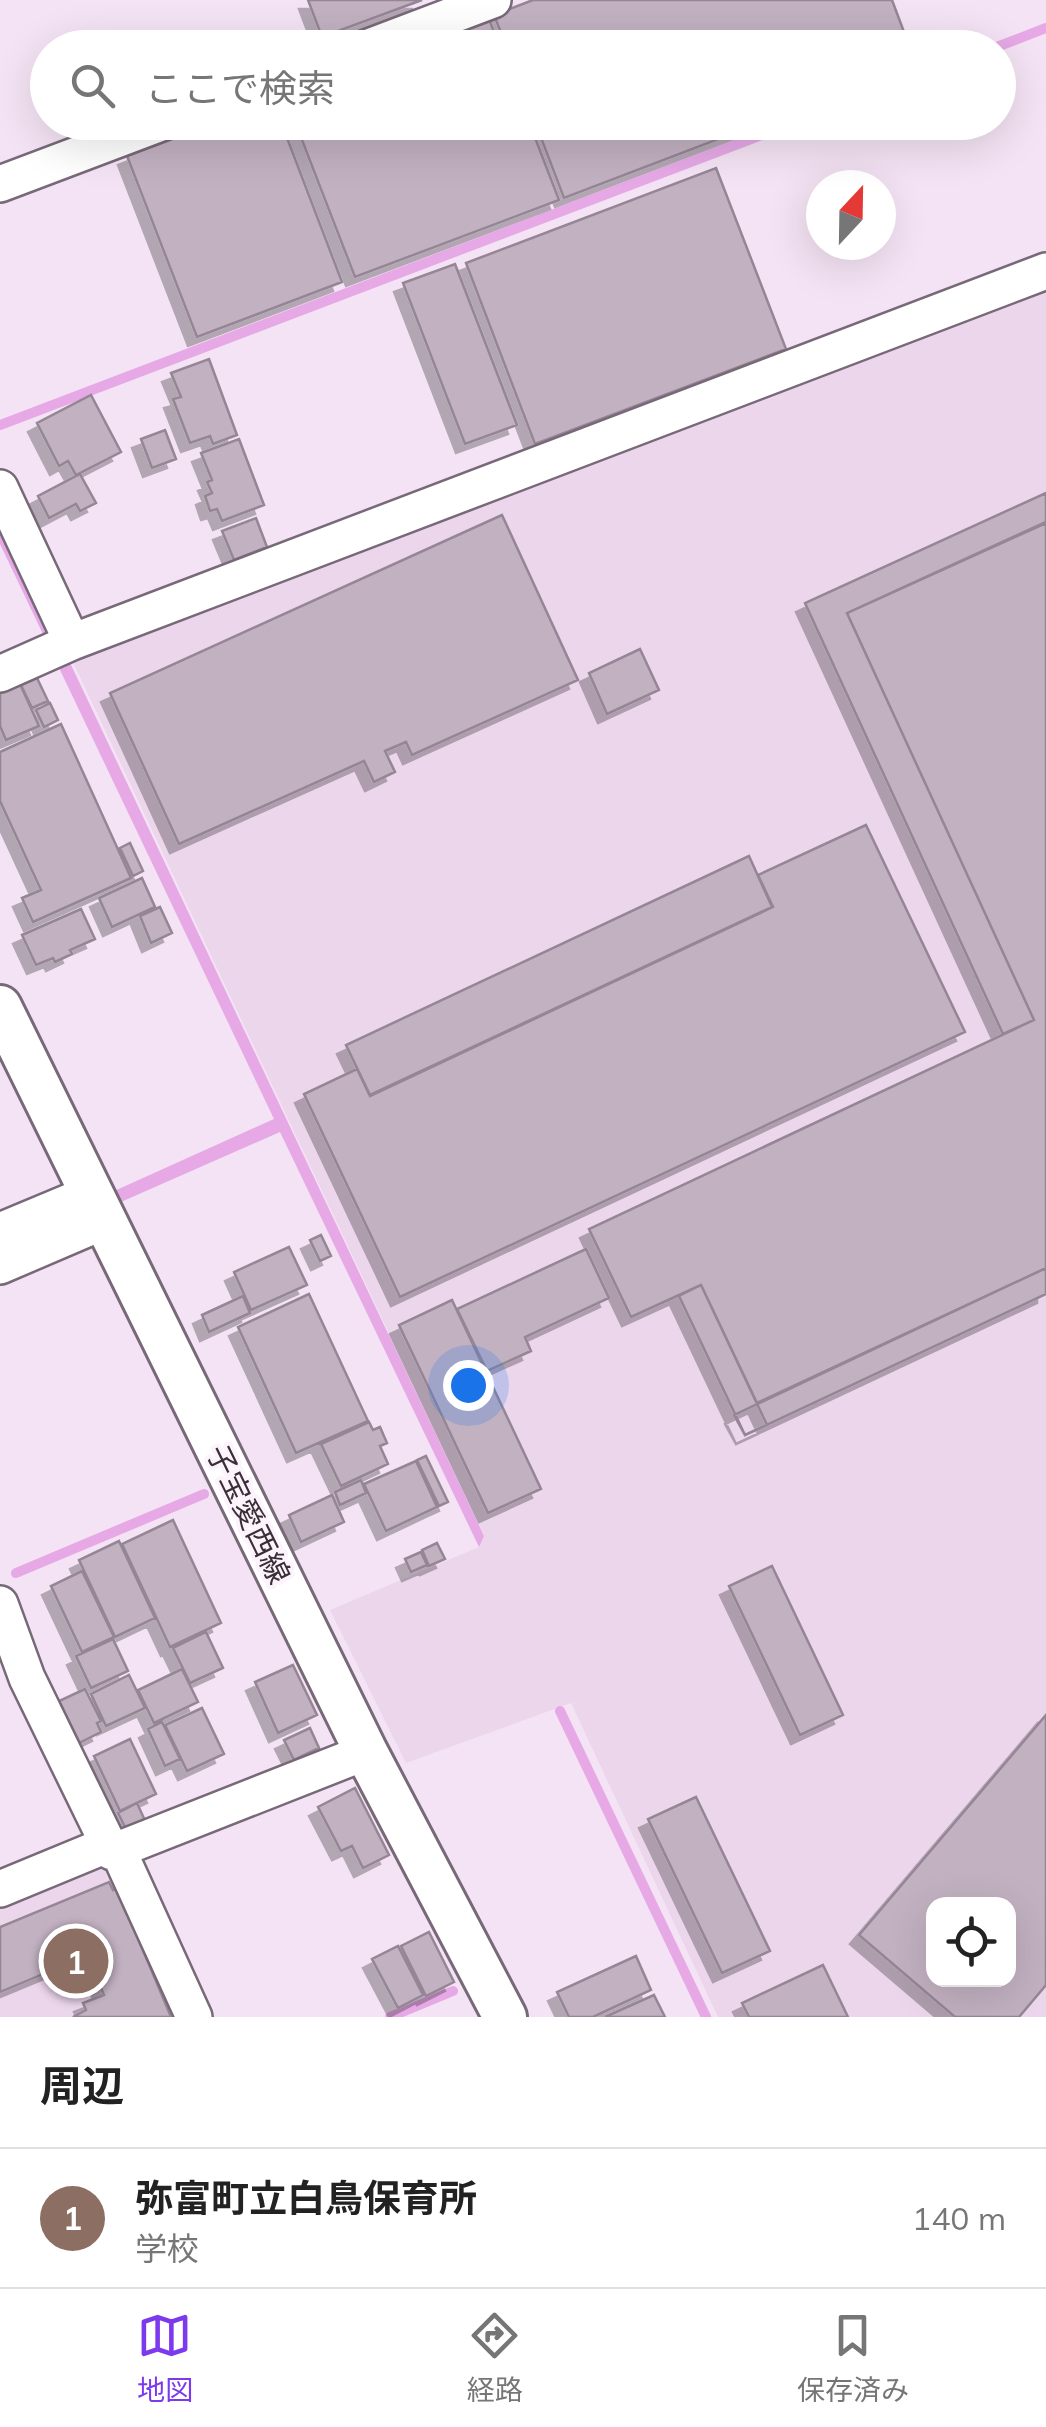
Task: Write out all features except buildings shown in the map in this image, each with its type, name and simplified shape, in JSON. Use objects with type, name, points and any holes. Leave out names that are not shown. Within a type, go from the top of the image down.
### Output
[{"type":"main road","name":"子宝愛西線","points":[[0,1006],[366,1752],[506,2017]]},
{"type":"street","points":[[414,30],[493,0]]},
{"type":"street","points":[[0,184],[116,140]]},
{"type":"street","points":[[0,674],[59,648],[1046,271]]},
{"type":"street","points":[[0,488],[59,648]]},
{"type":"street","points":[[0,1232],[98,1207]]},
{"type":"street","points":[[0,1266],[98,1207]]},
{"type":"street","points":[[0,1604],[26,1678],[194,2017]]},
{"type":"street","points":[[0,1889],[366,1752]]},
{"type":"shaded area","points":[[1046,288],[1046,2017],[718,2017],[571,1703],[406,1763],[330,1610],[479,1547],[484,1535],[71,658]]},
{"type":"shaded area","points":[[0,515],[484,1536],[479,1547],[280,1132],[71,1224],[61,1215],[274,1119],[0,544]]},
{"type":"shaded area","points":[[93,1866],[113,1874],[178,2017],[0,2017],[0,1905]]},
{"type":"waterway","points":[[1016,40],[1046,28]]},
{"type":"waterway","points":[[0,425],[749,140]]},
{"type":"waterway","points":[[16,1573],[204,1494]]},
{"type":"waterway","points":[[560,1711],[706,2017]]},
{"type":"waterway","points":[[390,2017],[453,1991]]},
{"type":"place","name":"弥富町立白鳥保育所","points":[[76,1961]]}]
